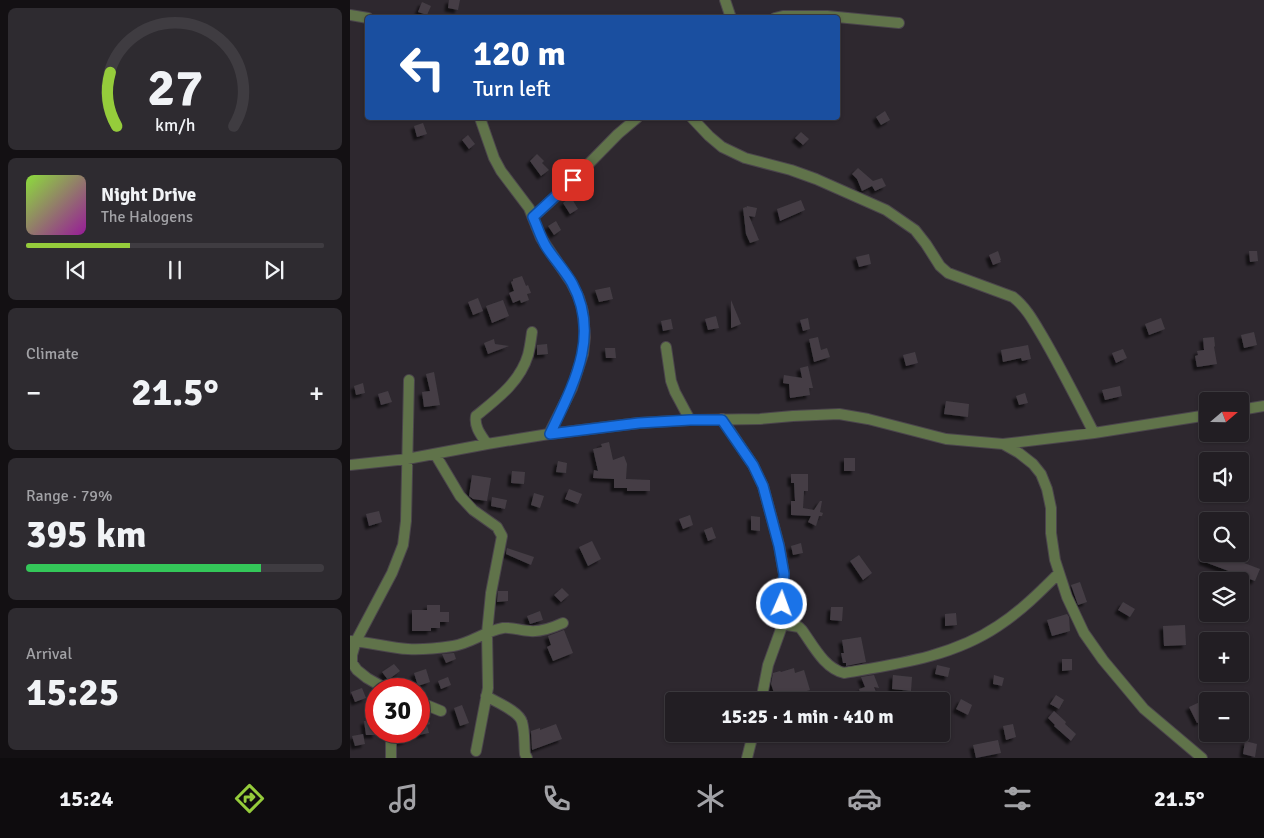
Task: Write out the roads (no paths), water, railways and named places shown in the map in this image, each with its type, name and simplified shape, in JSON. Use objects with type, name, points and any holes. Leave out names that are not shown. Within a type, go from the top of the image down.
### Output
[{"type":"street","points":[[725,0],[729,15]]},
{"type":"street","points":[[350,15],[365,18]]},
{"type":"street","points":[[840,17],[899,23]]},
{"type":"street","points":[[481,120],[494,158],[501,171],[524,201],[544,244],[571,282],[583,312],[585,336],[583,354],[572,388],[550,434]]},
{"type":"street","points":[[533,217],[635,120]]},
{"type":"street","points":[[694,120],[722,147],[745,158],[791,170],[816,179],[886,210],[915,230],[940,266],[948,273],[1013,297],[1029,314],[1058,363],[1094,433]]},
{"type":"street","points":[[487,444],[478,430],[475,422],[476,416],[513,384],[524,365],[532,332]]},
{"type":"street","points":[[666,347],[671,381],[690,420]]},
{"type":"street","points":[[367,678],[352,663],[353,641],[392,573],[403,545],[406,521],[409,380]]},
{"type":"street","points":[[1249,408],[1264,406]]},
{"type":"street","points":[[350,465],[407,459],[550,434],[639,423],[690,420],[760,419],[839,414],[868,419],[946,439],[1003,444],[1094,433],[1199,416]]},
{"type":"street","points":[[722,420],[753,465],[763,486],[779,546],[784,574],[781,629],[768,665],[762,692]]},
{"type":"street","points":[[1003,444],[1033,464],[1042,474],[1051,508],[1051,533],[1055,560],[1067,597],[1084,633],[1103,660],[1144,709],[1202,758]]},
{"type":"street","points":[[435,454],[460,496],[473,510],[497,527],[502,536],[491,593],[487,632],[488,688],[476,751]]},
{"type":"street","points":[[781,624],[799,627],[833,669],[844,673],[918,660],[953,649],[998,626],[1026,604],[1059,572]]},
{"type":"street","points":[[353,641],[408,649],[454,646],[469,643],[487,632],[504,628],[542,631],[562,624]]},
{"type":"street","points":[[486,696],[520,717],[527,758]]},
{"type":"street","points":[[430,706],[441,711]]},
{"type":"street","points":[[747,758],[751,742]]},
{"type":"street","points":[[390,758],[391,743]]}]
